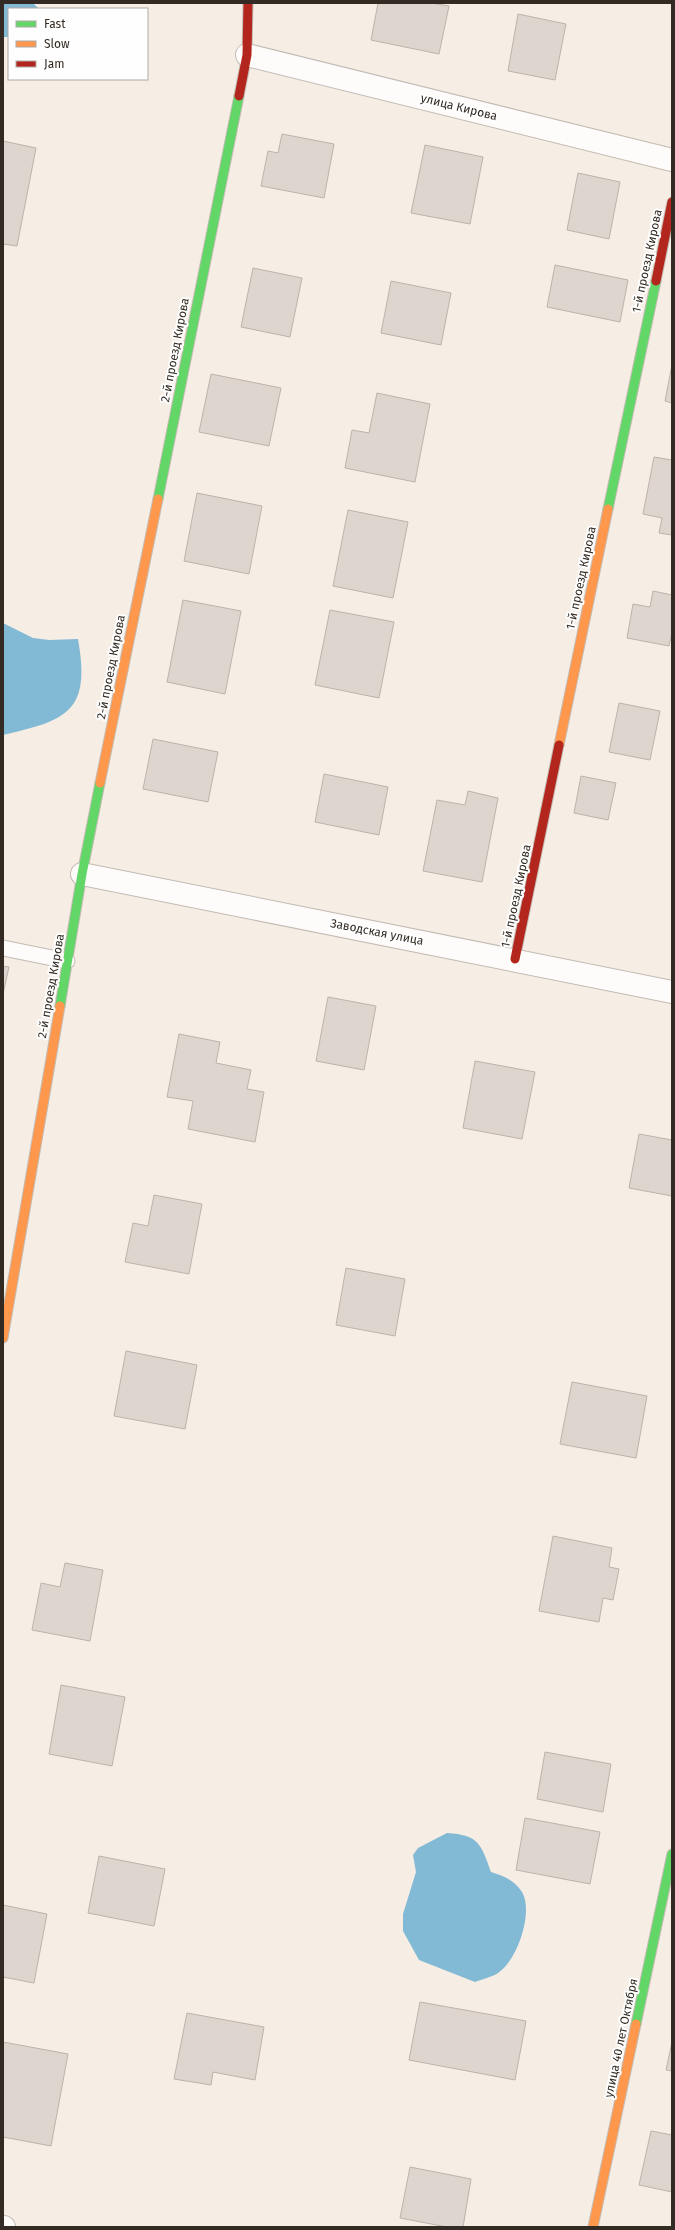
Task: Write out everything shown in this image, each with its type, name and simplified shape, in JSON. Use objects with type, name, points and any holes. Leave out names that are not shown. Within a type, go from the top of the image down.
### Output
[{"type":"street","name":"2-й проезд Кирова","points":[[3,1338],[7,1284],[82,874],[247,55],[248,3]]},
{"type":"street","name":"улица Кирова","points":[[247,55],[672,160]]},
{"type":"street","name":"1-й проезд Кирова","points":[[515,959],[672,202]]},
{"type":"street","name":"Заводская улица","points":[[82,874],[515,959],[672,992]]},
{"type":"street","name":"улица 40 лет Октября","points":[[593,2227],[672,1854]]},
{"type":"lane","points":[[3,948],[67,961]]},
{"type":"water","points":[[3,3],[33,3],[38,8],[8,8],[8,37],[3,37]]},
{"type":"water","points":[[3,623],[33,638],[49,640],[78,639],[81,663],[81,683],[77,698],[69,709],[58,717],[44,724],[3,735]]},
{"type":"water","points":[[447,1833],[466,1836],[477,1843],[484,1854],[491,1872],[516,1884],[522,1892],[525,1901],[525,1923],[522,1936],[511,1958],[505,1967],[498,1973],[475,1982],[419,1960],[403,1931],[403,1914],[416,1872],[413,1855],[418,1848]]},
{"type":"building","points":[[378,3],[431,3],[449,6],[439,54],[371,40]]},
{"type":"building","points":[[518,14],[566,24],[555,80],[508,71]]},
{"type":"building","points":[[282,134],[334,144],[324,198],[261,186],[268,151],[278,153]]},
{"type":"building","points":[[3,141],[36,148],[17,246],[3,244]]},
{"type":"building","points":[[425,145],[483,157],[470,224],[411,213]]},
{"type":"building","points":[[578,173],[620,182],[609,239],[567,230]]},
{"type":"building","points":[[555,265],[628,280],[620,322],[547,307]]},
{"type":"building","points":[[253,268],[302,278],[290,337],[241,327]]},
{"type":"building","points":[[391,281],[451,293],[441,345],[381,333]]},
{"type":"building","points":[[672,365],[672,403],[665,401]]},
{"type":"building","points":[[211,374],[281,388],[269,446],[199,432]]},
{"type":"building","points":[[377,393],[430,404],[415,482],[345,468],[352,430],[369,433]]},
{"type":"building","points":[[654,457],[672,460],[672,535],[659,533],[662,518],[643,514]]},
{"type":"building","points":[[197,493],[262,506],[249,574],[184,561]]},
{"type":"building","points":[[348,510],[408,522],[393,598],[333,586]]},
{"type":"building","points":[[653,591],[672,595],[672,632],[669,646],[627,638],[633,604],[650,607]]},
{"type":"building","points":[[183,600],[241,611],[225,694],[167,682]]},
{"type":"building","points":[[330,610],[394,622],[379,698],[315,685]]},
{"type":"building","points":[[619,703],[660,711],[650,760],[609,752]]},
{"type":"building","points":[[153,739],[218,752],[208,802],[143,789]]},
{"type":"building","points":[[324,774],[388,787],[379,835],[315,822]]},
{"type":"building","points":[[581,776],[616,783],[608,820],[574,813]]},
{"type":"building","points":[[468,791],[498,798],[482,882],[423,871],[437,800],[465,805]]},
{"type":"building","points":[[3,966],[9,967],[3,994]]},
{"type":"building","points":[[328,997],[376,1006],[364,1070],[316,1061]]},
{"type":"building","points":[[179,1034],[220,1042],[216,1063],[251,1070],[247,1089],[264,1092],[255,1142],[188,1129],[193,1101],[167,1097]]},
{"type":"building","points":[[475,1061],[535,1072],[522,1139],[463,1128]]},
{"type":"building","points":[[639,1134],[672,1140],[672,1196],[629,1188]]},
{"type":"building","points":[[154,1195],[202,1204],[189,1274],[125,1262],[133,1223],[148,1226]]},
{"type":"building","points":[[346,1268],[405,1279],[395,1336],[336,1325]]},
{"type":"building","points":[[126,1351],[197,1365],[185,1429],[114,1416]]},
{"type":"building","points":[[572,1382],[647,1396],[636,1458],[560,1444]]},
{"type":"building","points":[[553,1536],[612,1548],[609,1567],[619,1569],[613,1600],[603,1598],[599,1622],[539,1611]]},
{"type":"building","points":[[65,1563],[103,1570],[90,1641],[32,1630],[41,1583],[60,1587]]},
{"type":"building","points":[[61,1685],[125,1697],[112,1766],[49,1754]]},
{"type":"building","points":[[545,1752],[611,1764],[603,1812],[537,1799]]},
{"type":"building","points":[[525,1818],[600,1832],[590,1884],[516,1870]]},
{"type":"building","points":[[99,1856],[165,1869],[154,1926],[88,1913]]},
{"type":"building","points":[[3,1905],[47,1914],[34,1983],[3,1977]]},
{"type":"building","points":[[420,2002],[526,2021],[515,2080],[409,2060]]},
{"type":"building","points":[[187,2013],[264,2027],[255,2080],[213,2072],[211,2085],[174,2079]]},
{"type":"building","points":[[3,2042],[68,2054],[51,2146],[3,2137]]},
{"type":"building","points":[[672,2042],[672,2071],[666,2070]]},
{"type":"building","points":[[651,2131],[672,2135],[672,2192],[639,2185]]},
{"type":"building","points":[[410,2167],[471,2179],[463,2227],[447,2227],[400,2218]]},
{"type":"traffic: fast","points":[[158,499],[239,96]]},
{"type":"traffic: fast","points":[[608,509],[656,281]]},
{"type":"traffic: fast","points":[[60,1006],[82,874],[100,783]]},
{"type":"traffic: fast","points":[[636,2024],[672,1854]]},
{"type":"traffic: slow","points":[[100,783],[158,499]]},
{"type":"traffic: slow","points":[[559,745],[608,509]]},
{"type":"traffic: slow","points":[[3,1338],[60,1006]]},
{"type":"traffic: slow","points":[[593,2227],[636,2024]]},
{"type":"traffic: jam","points":[[239,96],[247,55],[248,3]]},
{"type":"traffic: jam","points":[[656,281],[672,202]]},
{"type":"traffic: jam","points":[[515,959],[559,745]]}]
